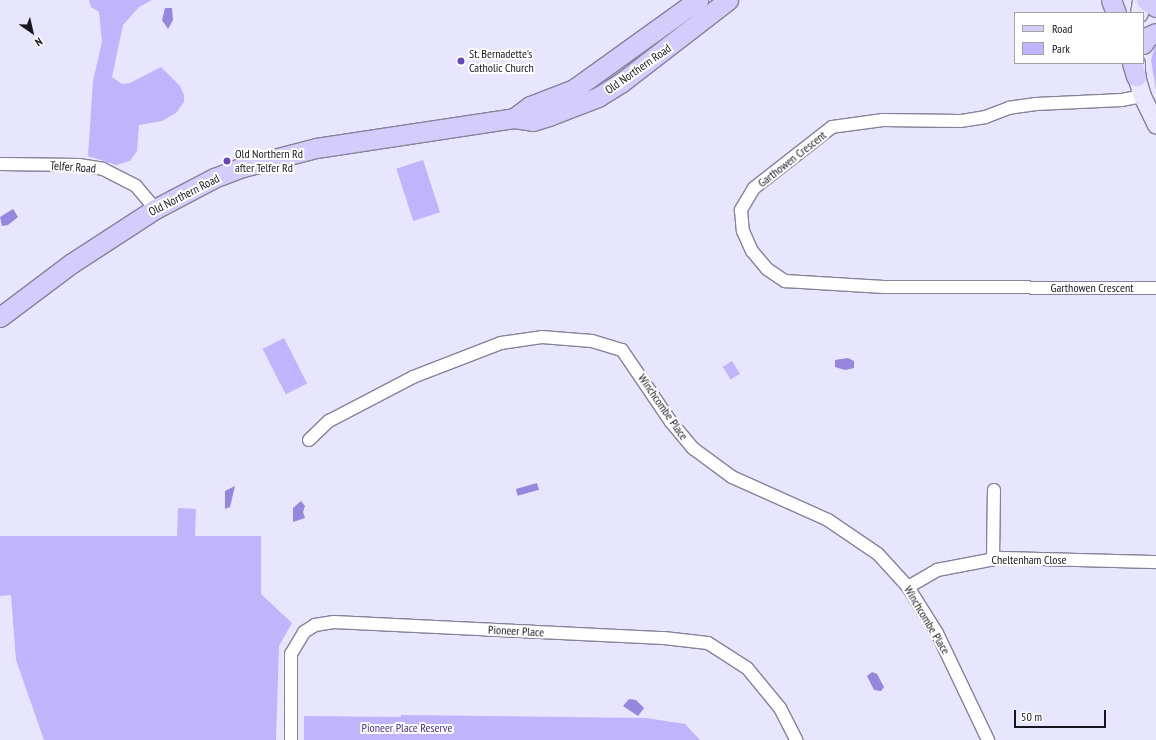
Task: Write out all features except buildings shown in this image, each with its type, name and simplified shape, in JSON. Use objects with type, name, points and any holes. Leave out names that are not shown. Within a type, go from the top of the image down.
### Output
[{"type":"main road","name":"Old Northern Road","points":[[514,118],[530,106],[574,89],[698,0]]},
{"type":"main road","name":"Old Northern Road","points":[[0,317],[72,263],[155,209],[214,178],[280,156],[351,142],[514,118],[533,121],[598,97],[648,65],[728,0]]},
{"type":"main road","points":[[1111,0],[1116,12]]},
{"type":"main road","points":[[1146,0],[1156,7]]},
{"type":"main road","points":[[1144,42],[1147,37],[1156,33]]},
{"type":"street","points":[[1139,12],[1141,0]]},
{"type":"street","points":[[1136,66],[1142,96],[1156,125]]},
{"type":"street","name":"Garthowen Crescent","points":[[1142,96],[1122,100],[1029,105],[1009,108],[986,117],[960,121],[883,120],[832,127],[754,188],[741,210],[743,232],[752,251],[766,270],[785,281],[884,287],[1156,288]]},
{"type":"street","name":"Telfer Road","points":[[0,164],[79,165],[102,169],[136,186],[155,209]]},
{"type":"street","name":"Winchcombe Place","points":[[309,440],[329,421],[448,361],[501,343],[542,337],[592,341],[622,350],[672,422],[694,449],[732,477],[828,520],[878,554],[908,586],[937,633],[988,740]]},
{"type":"street","points":[[993,559],[994,490]]},
{"type":"street","name":"Cheltenham Close","points":[[908,586],[937,570],[993,559],[1156,562]]},
{"type":"street","name":"Pioneer Place","points":[[291,740],[291,654],[304,632],[315,626],[334,622],[664,638],[708,643],[747,668],[780,708],[796,740]]},
{"type":"green space","points":[[89,0],[152,0],[139,7],[123,25],[112,77],[122,84],[130,83],[161,67],[180,86],[184,95],[184,102],[176,113],[162,121],[139,125],[137,151],[130,161],[116,165],[88,156],[93,81],[102,42],[99,12],[91,7]]},
{"type":"green space","points":[[1156,43],[1156,90],[1151,60]]},
{"type":"green space","points":[[423,160],[440,212],[413,221],[396,169]]},
{"type":"green space","points":[[284,338],[307,383],[286,394],[263,349]]},
{"type":"green space","points":[[732,361],[740,374],[731,380],[723,367]]},
{"type":"green space","points":[[178,508],[196,509],[195,536],[261,536],[261,594],[292,623],[279,646],[276,740],[44,740],[16,660],[11,595],[0,596],[0,536],[177,536]]},
{"type":"green space","name":"Pioneer Place Reserve","points":[[401,715],[646,718],[685,724],[700,740],[304,740],[304,716],[401,717]]},
{"type":"shaded area","points":[[165,8],[172,8],[173,20],[168,29],[162,20]]},
{"type":"shaded area","points":[[13,209],[18,217],[8,225],[2,226],[0,217]]},
{"type":"shaded area","points":[[848,358],[854,361],[854,368],[845,370],[835,367],[835,360]]},
{"type":"shaded area","points":[[537,483],[539,490],[518,496],[516,489]]},
{"type":"shaded area","points":[[235,486],[230,507],[225,509],[225,491]]},
{"type":"shaded area","points":[[301,501],[305,506],[303,512],[305,518],[293,522],[293,508]]},
{"type":"shaded area","points":[[872,672],[877,674],[884,687],[881,691],[874,690],[867,676]]},
{"type":"shaded area","points":[[629,699],[636,700],[644,708],[638,716],[623,706]]},
{"type":"place","name":"St. Bernadette's Catholic Church","points":[[461,61]]},
{"type":"place","name":"Old Northern Rd after Telfer Rd","points":[[227,161]]}]
